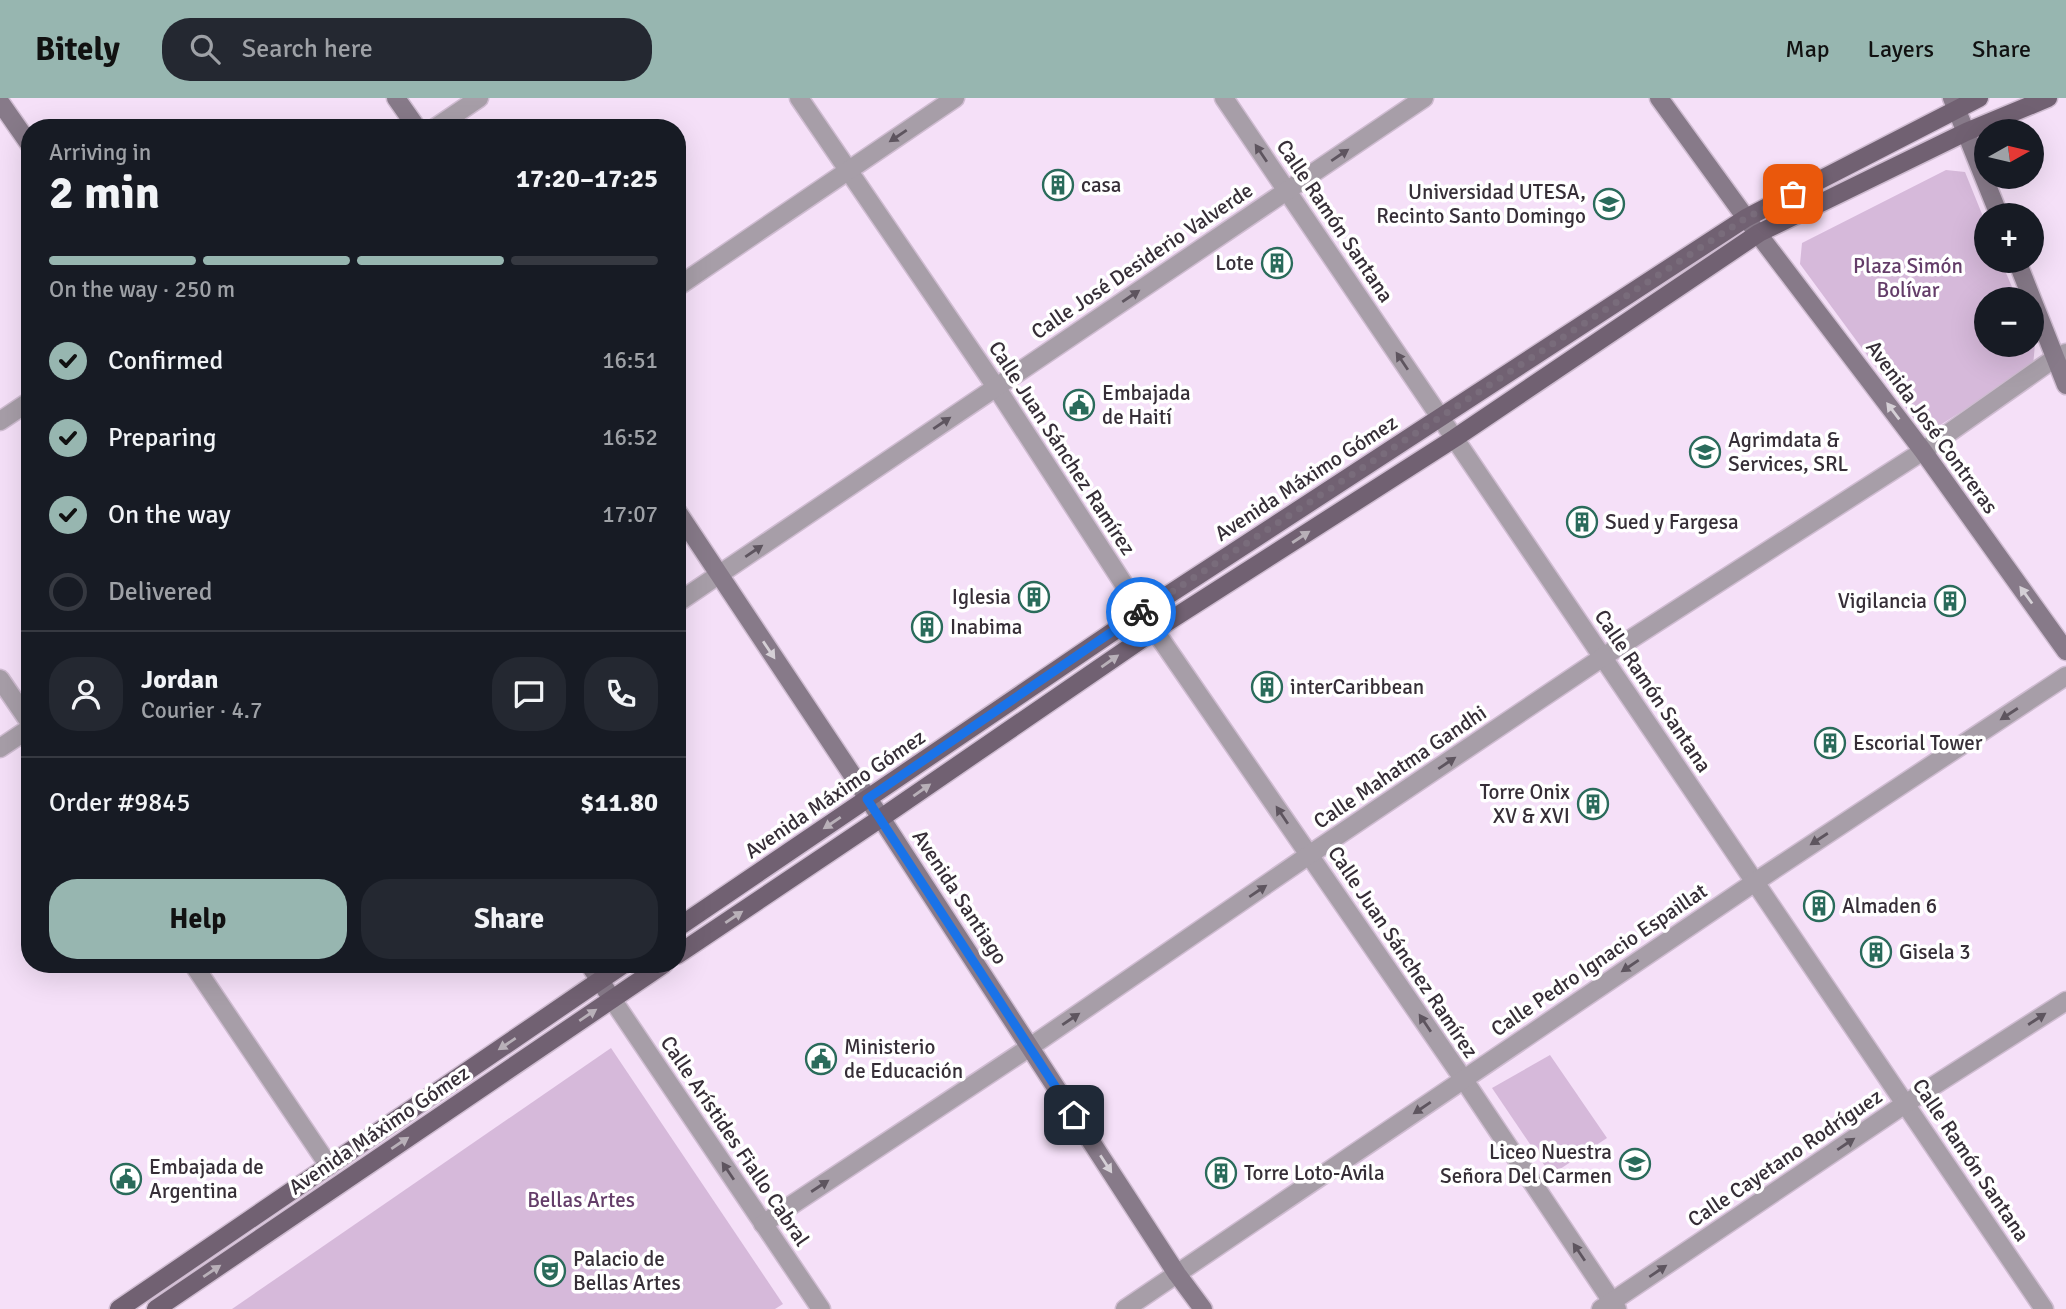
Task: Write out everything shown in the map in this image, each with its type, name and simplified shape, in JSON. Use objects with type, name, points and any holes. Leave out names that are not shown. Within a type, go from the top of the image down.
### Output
[{"type":"main road","points":[[20,98],[1,104],[21,132]]},
{"type":"main road","points":[[396,98],[411,119]]},
{"type":"main road","points":[[1659,98],[1746,218]]},
{"type":"main road","name":"Avenida Máximo Gómez","points":[[686,922],[1142,612],[1746,218],[1954,103],[1979,98]]},
{"type":"main road","points":[[686,949],[1155,630],[1455,438],[1759,233],[1966,132],[2048,98]]},
{"type":"main road","points":[[1954,103],[1994,203]]},
{"type":"main road","name":"Avenida José Contreras","points":[[1746,218],[1923,451],[2066,651]]},
{"type":"main road","points":[[2022,273],[2060,355],[2066,385]]},
{"type":"main road","name":"Avenida Santiago","points":[[686,524],[881,818],[1177,1274],[1203,1309]]},
{"type":"main road","points":[[595,973],[612,999]]},
{"type":"main road","name":"Avenida Máximo Gómez","points":[[118,1309],[611,973]]},
{"type":"main road","name":"Avenida Máximo Gómez","points":[[156,1309],[651,973]]},
{"type":"street","points":[[448,119],[479,98]]},
{"type":"street","name":"Calle Juan Sánchez Ramírez","points":[[799,98],[996,387],[1142,612],[1464,1080],[1610,1306]]},
{"type":"street","points":[[686,281],[955,98]]},
{"type":"street","name":"Calle Ramón Santana","points":[[1224,98],[2043,1309]]},
{"type":"street","name":"Calle José Desiderio Valverde","points":[[686,597],[1424,98]]},
{"type":"street","name":"Calle Mahatma Gandhi","points":[[763,1224],[1030,1047],[1603,657],[1923,451],[2060,355]]},
{"type":"street","points":[[0,421],[21,407]]},
{"type":"street","name":"Calle Pedro Ignacio Espaillat","points":[[1125,1309],[1755,882],[2066,676]]},
{"type":"street","points":[[0,679],[21,712]]},
{"type":"street","points":[[0,748],[21,733]]},
{"type":"street","points":[[199,973],[328,1166]]},
{"type":"street","name":"Calle Arístides Fiallo Cabral","points":[[612,999],[820,1309]]},
{"type":"street","name":"Calle Cayetano Rodríguez","points":[[1610,1306],[1905,1104],[2066,1001]]},
{"type":"green space","name":"Plaza Simón Bolívar","points":[[1946,170],[1965,172],[1978,203],[1974,203],[1974,273],[2006,273],[2012,287],[1974,287],[1974,357],[2034,357],[2033,366],[1934,429],[1920,427],[1800,264],[1802,243]]},
{"type":"green space","name":"Bellas Artes","points":[[611,1048],[783,1304],[775,1309],[232,1309]]},
{"type":"green space","points":[[1550,1055],[1607,1138],[1551,1175],[1492,1088]]},
{"type":"way so far","points":[[1141,612],[1746,218],[1793,194]]},
{"type":"place","name":"casa","points":[[1058,185]]},
{"type":"place","name":"Universidad UTESA, Recinto Santo Domingo","points":[[1609,204]]},
{"type":"place","name":"Lote","points":[[1277,263]]},
{"type":"place","name":"Embajada de Haití","points":[[1079,405]]},
{"type":"place","name":"Agrimdata & Services, SRL","points":[[1705,452]]},
{"type":"place","name":"Sued y Fargesa","points":[[1582,522]]},
{"type":"place","name":"Iglesia","points":[[1034,597]]},
{"type":"place","name":"Vigilancia","points":[[1950,601]]},
{"type":"place","name":"Inabima","points":[[927,627]]},
{"type":"place","name":"interCaribbean","points":[[1267,687]]},
{"type":"place","name":"Escorial Tower","points":[[1830,743]]},
{"type":"place","name":"Torre Onix XV & XVI","points":[[1593,804]]},
{"type":"place","name":"Almaden 6","points":[[1819,906]]},
{"type":"place","name":"Gisela 3","points":[[1876,952]]},
{"type":"place","name":"Ministerio de Educación","points":[[821,1059]]},
{"type":"place","name":"Liceo Nuestra Señora Del Carmen","points":[[1635,1164]]},
{"type":"place","name":"Torre Loto-Avila","points":[[1221,1173]]},
{"type":"place","name":"Embajada de Argentina","points":[[126,1179]]},
{"type":"place","name":"Palacio de Bellas Artes","points":[[550,1271]]},
{"type":"route","points":[[1074,1115],[867,799],[1141,612]]}]
